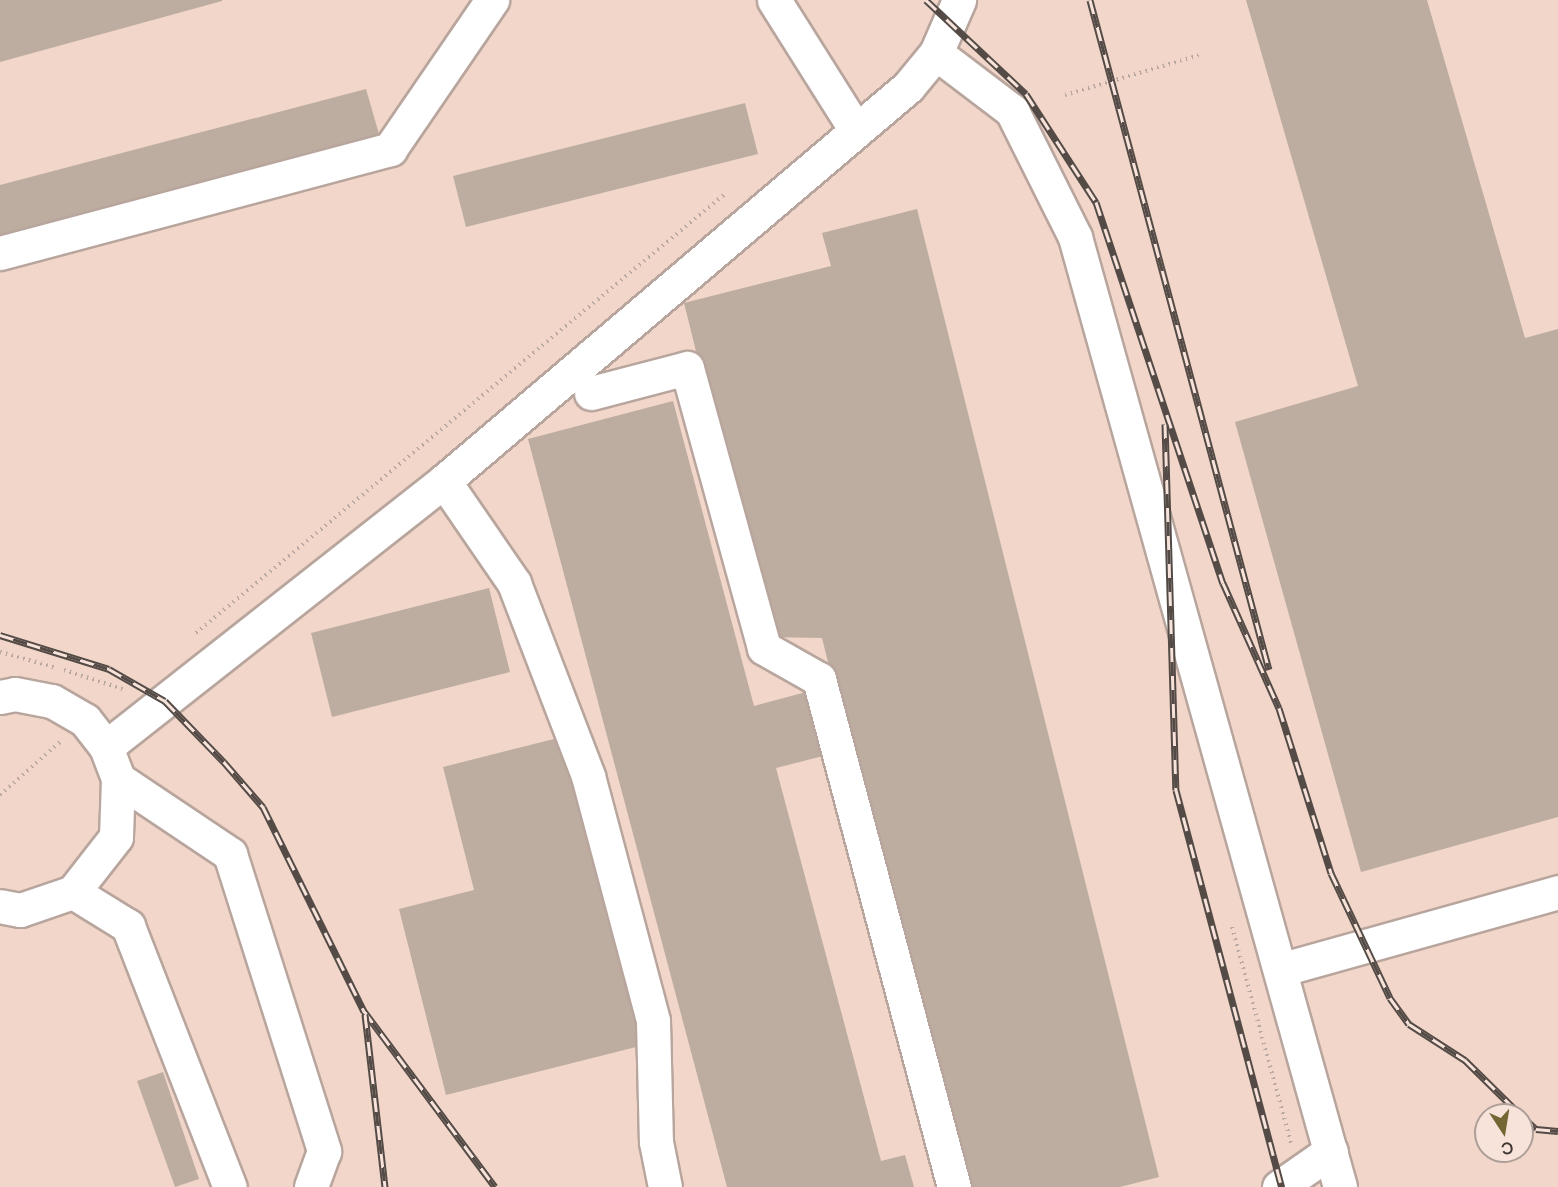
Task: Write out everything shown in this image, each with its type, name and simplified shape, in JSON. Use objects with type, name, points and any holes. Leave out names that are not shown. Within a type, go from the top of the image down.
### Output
[{"type":"lane","points":[[0,253],[390,149],[492,0]]},
{"type":"lane","points":[[774,0],[856,130]]},
{"type":"lane","points":[[106,747],[444,481],[908,87],[936,53],[959,0]]},
{"type":"lane","points":[[936,53],[1012,111],[1075,237],[1283,969],[1340,1187]]},
{"type":"lane","points":[[591,393],[687,368],[764,648],[819,679],[954,1187]]},
{"type":"lane","points":[[444,481],[514,583],[588,776],[653,1022],[656,1142],[665,1187]]},
{"type":"lane","points":[[0,906],[20,910],[73,892],[116,837],[118,779],[106,747],[85,720],[52,701],[5,693]]},
{"type":"lane","points":[[118,779],[230,854],[324,1151],[311,1187]]},
{"type":"lane","points":[[73,892],[128,926],[230,1187]]},
{"type":"lane","points":[[1283,969],[1558,892]]},
{"type":"lane","points":[[1279,1187],[1331,1151]]},
{"type":"path","points":[[1065,95],[1200,55]]},
{"type":"path","points":[[193,636],[726,193]]},
{"type":"path","points":[[0,795],[85,720],[134,684]]},
{"type":"shaded area","points":[[0,0],[1558,0],[1558,1187],[0,1187]]},
{"type":"building","points":[[0,0],[222,0],[222,1],[0,62]]},
{"type":"building","points":[[1246,0],[1427,0],[1525,338],[1558,329],[1558,817],[1361,872],[1235,422],[1358,386]]},
{"type":"building","points":[[366,89],[381,141],[0,244],[0,185]]},
{"type":"building","points":[[745,103],[758,154],[466,227],[453,176]]},
{"type":"building","points":[[917,209],[1159,1177],[1120,1187],[959,1187],[822,638],[767,637],[684,303],[831,266],[822,233]]},
{"type":"building","points":[[673,401],[754,706],[810,691],[827,755],[776,768],[881,1161],[905,1155],[914,1187],[727,1187],[528,439]]},
{"type":"building","points":[[489,588],[510,672],[332,717],[311,633]]},
{"type":"building","points":[[566,736],[644,1045],[446,1095],[399,909],[474,890],[443,767]]},
{"type":"building","points":[[163,1072],[199,1179],[175,1187],[137,1081]]},
{"type":"railway","points":[[926,0],[1026,94],[1096,202],[1223,583],[1279,708],[1331,873],[1390,998],[1409,1024],[1465,1060],[1509,1103]]},
{"type":"railway","points":[[1090,0],[1269,670]]},
{"type":"railway","points":[[1165,424],[1176,790],[1282,1187]]},
{"type":"railway","points":[[0,635],[109,669],[165,701],[224,762],[263,807],[364,1011],[495,1187]]},
{"type":"railway","points":[[365,1014],[385,1187]]},
{"type":"railway","points":[[1534,1127],[1558,1131]]}]
